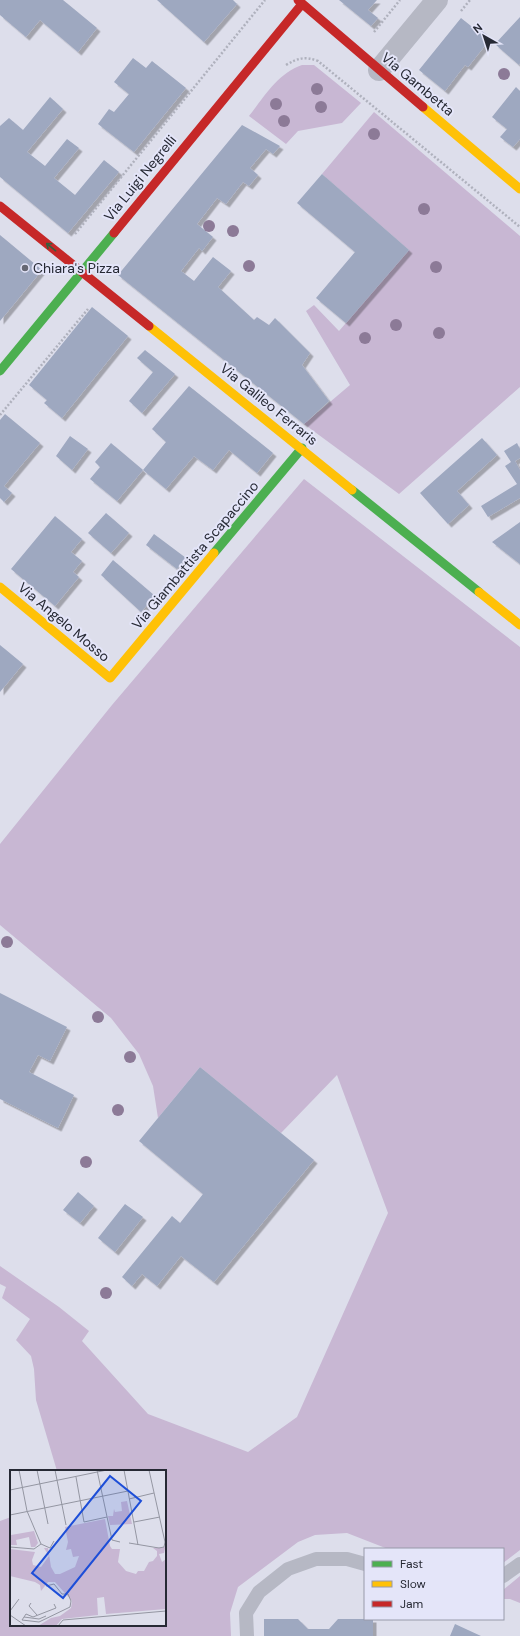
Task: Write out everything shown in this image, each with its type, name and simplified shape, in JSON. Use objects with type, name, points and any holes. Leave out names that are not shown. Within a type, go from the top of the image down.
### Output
[{"type":"street","points":[[379,70],[437,0]]},
{"type":"street","name":"Via Gambetta","points":[[300,2],[520,189]]},
{"type":"street","name":"Via Luigi Negrelli","points":[[0,371],[300,2]]},
{"type":"street","name":"Via Galileo Ferraris","points":[[0,206],[520,625]]},
{"type":"street","name":"Via Giambattista Scapaccino","points":[[110,678],[302,448]]},
{"type":"street","name":"Via Angelo Mosso","points":[[0,587],[110,678]]},
{"type":"lane","points":[[247,1636],[246,1613],[249,1608],[259,1592],[288,1569],[316,1559],[347,1559],[364,1564]]},
{"type":"lane","points":[[504,1575],[520,1564]]},
{"type":"path","points":[[72,238],[265,0]]},
{"type":"path","points":[[372,33],[400,0]]},
{"type":"path","points":[[283,67],[296,59],[308,57],[318,61],[520,227]]},
{"type":"path","points":[[0,415],[91,305]]},
{"type":"shaded area","points":[[302,65],[314,65],[361,103],[342,123],[298,131],[286,144],[249,116],[272,86],[293,69]]},
{"type":"shaded area","points":[[374,112],[520,236],[520,387],[399,494],[304,424],[350,385],[306,311],[314,305],[339,331],[409,250],[322,174]]},
{"type":"shaded area","points":[[304,479],[520,647],[520,1550],[504,1562],[504,1548],[385,1548],[347,1533],[315,1535],[298,1542],[238,1587],[230,1613],[231,1636],[0,1636],[0,1521],[10,1517],[10,1626],[166,1626],[166,1470],[57,1470],[36,1400],[34,1369],[31,1356],[16,1340],[30,1319],[2,1298],[6,1287],[0,1284],[0,1266],[59,1307],[89,1331],[82,1341],[148,1414],[248,1452],[297,1417],[388,1213],[337,1075],[281,1133],[200,1067],[158,1118],[153,1086],[139,1054],[111,1018],[0,925],[0,844],[112,705]]},
{"type":"shaded area","points":[[520,1576],[520,1603],[510,1599],[504,1599],[504,1589]]},
{"type":"building","points":[[0,0],[63,0],[97,28],[78,52],[40,20],[26,37],[0,15]]},
{"type":"building","points":[[157,0],[233,0],[237,4],[204,42]]},
{"type":"building","points":[[339,0],[377,0],[368,10],[378,18],[371,26]]},
{"type":"building","points":[[520,17],[520,63],[519,65],[495,44]]},
{"type":"building","points":[[461,18],[476,30],[478,28],[491,38],[468,67],[465,65],[445,91],[419,70]]},
{"type":"building","points":[[133,58],[146,68],[152,61],[186,88],[134,152],[98,124],[109,109],[114,112],[129,94],[114,82]]},
{"type":"building","points":[[516,87],[520,91],[520,139],[513,147],[500,137],[507,129],[492,117]]},
{"type":"building","points":[[50,97],[63,109],[27,152],[45,166],[67,139],[79,148],[54,178],[75,195],[104,160],[119,172],[68,233],[0,177],[0,126],[9,118],[23,130]]},
{"type":"building","points":[[242,125],[280,146],[273,154],[266,149],[250,168],[258,175],[249,186],[243,182],[226,204],[217,198],[197,224],[213,237],[202,251],[199,248],[181,271],[194,281],[213,257],[231,271],[218,287],[254,320],[257,317],[269,325],[275,318],[310,353],[302,365],[329,401],[304,424],[118,275]]},
{"type":"building","points":[[322,174],[409,250],[346,323],[316,298],[355,252],[297,203]]},
{"type":"building","points":[[0,235],[42,270],[0,321]]},
{"type":"building","points":[[92,307],[128,336],[62,418],[44,403],[47,400],[29,385]]},
{"type":"building","points":[[145,350],[175,374],[142,413],[129,401],[153,372],[137,358]]},
{"type":"building","points":[[189,386],[273,453],[257,473],[229,450],[213,470],[194,456],[166,489],[143,470],[166,442],[152,429]]},
{"type":"building","points":[[5,414],[40,443],[4,486],[12,493],[4,502],[0,498],[0,420]]},
{"type":"building","points":[[70,436],[88,449],[72,470],[56,456]]},
{"type":"building","points":[[482,438],[497,455],[457,491],[469,505],[448,524],[420,493]]},
{"type":"building","points":[[111,443],[143,470],[117,501],[90,479],[100,467],[95,462]]},
{"type":"building","points":[[517,443],[520,449],[520,458],[515,461],[520,470],[520,498],[488,517],[481,506],[517,484],[505,466],[511,462],[504,451]]},
{"type":"building","points":[[106,513],[129,533],[111,553],[88,533]]},
{"type":"building","points":[[55,516],[82,539],[71,552],[82,561],[73,572],[79,577],[55,606],[11,569]]},
{"type":"building","points":[[520,522],[520,564],[492,542]]},
{"type":"building","points":[[154,534],[186,558],[177,569],[146,545]]},
{"type":"building","points":[[113,560],[155,596],[141,612],[101,575]]},
{"type":"building","points":[[0,645],[23,664],[0,692]]},
{"type":"building","points":[[0,993],[67,1027],[50,1061],[38,1055],[29,1072],[74,1095],[58,1128],[0,1099]]},
{"type":"building","points":[[200,1067],[314,1160],[214,1282],[181,1256],[157,1286],[142,1274],[132,1286],[122,1277],[172,1216],[180,1223],[203,1194],[139,1141]]},
{"type":"building","points":[[78,1192],[94,1206],[80,1223],[63,1210]]},
{"type":"building","points":[[125,1204],[143,1217],[115,1252],[98,1238]]},
{"type":"building","points":[[264,1619],[298,1619],[308,1629],[329,1629],[338,1619],[373,1620],[373,1636],[264,1636]]},
{"type":"building","points":[[455,1624],[481,1636],[450,1636]]},
{"type":"traffic: fast","points":[[0,371],[114,233]]},
{"type":"traffic: fast","points":[[214,553],[302,448]]},
{"type":"traffic: fast","points":[[352,490],[479,592]]},
{"type":"traffic: slow","points":[[423,107],[520,189]]},
{"type":"traffic: slow","points":[[149,326],[352,490]]},
{"type":"traffic: slow","points":[[0,587],[110,678],[214,553]]},
{"type":"traffic: slow","points":[[479,592],[520,625]]},
{"type":"traffic: jam","points":[[298,0],[423,107]]},
{"type":"traffic: jam","points":[[114,233],[302,4]]},
{"type":"traffic: jam","points":[[0,206],[149,326]]},
{"type":"place","name":"Chiara's Pizza","points":[[25,268]]}]
